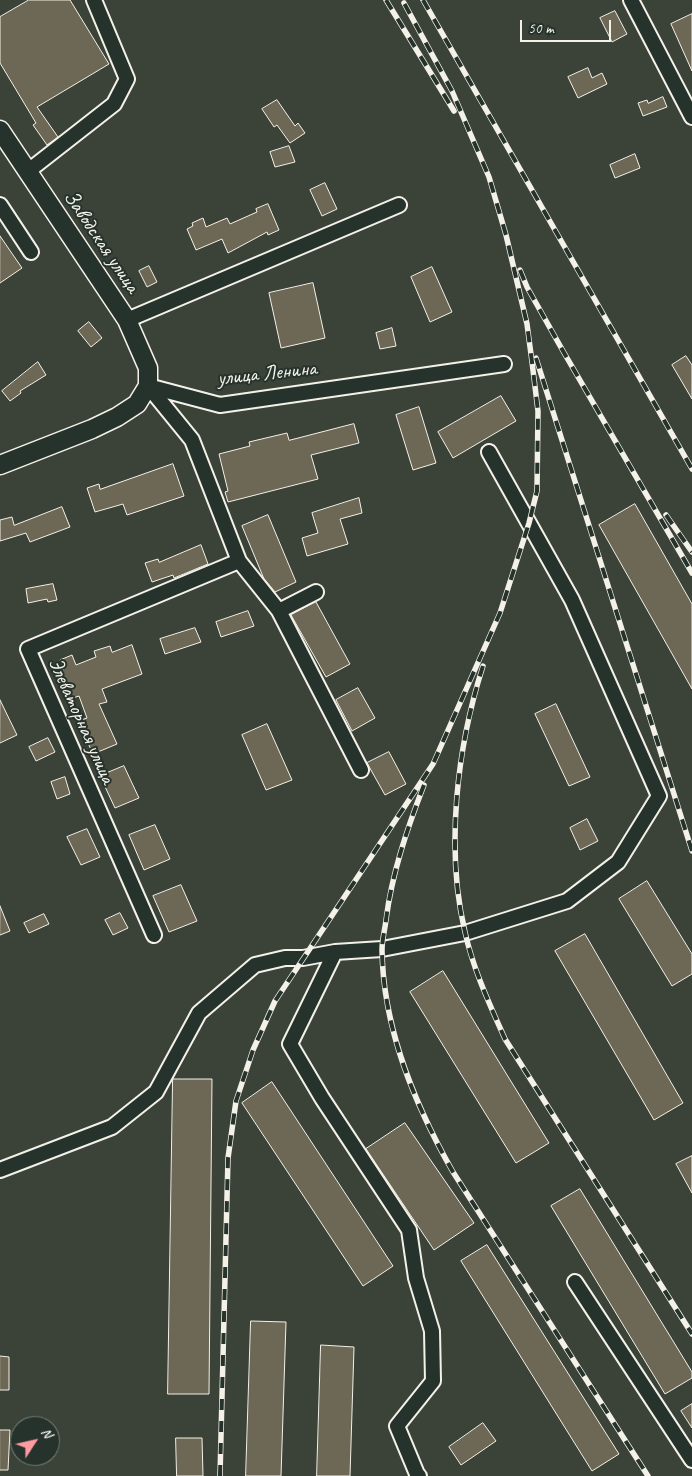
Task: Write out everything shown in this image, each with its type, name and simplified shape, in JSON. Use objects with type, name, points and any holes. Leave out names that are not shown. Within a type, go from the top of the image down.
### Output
[{"type":"main road","name":"Заводская улица","points":[[2,139],[27,172],[127,320],[148,368],[148,386]]},
{"type":"main road","points":[[0,465],[118,417],[137,404],[148,386]]},
{"type":"street","points":[[27,172],[114,104],[127,79],[94,0]]},
{"type":"street","points":[[630,0],[692,117]]},
{"type":"street","points":[[0,204],[31,252]]},
{"type":"street","points":[[127,320],[399,204]]},
{"type":"street","name":"улица Ленина","points":[[148,386],[220,405],[504,364]]},
{"type":"street","points":[[148,386],[192,440],[239,560],[279,611],[361,770]]},
{"type":"street","points":[[0,1170],[112,1127],[156,1092],[199,1013],[254,964],[335,952],[382,949],[465,933],[567,901],[618,862],[660,796],[572,600],[488,452]]},
{"type":"street","name":"Элеваторная улица","points":[[154,935],[28,650],[239,560]]},
{"type":"street","points":[[279,611],[316,592]]},
{"type":"street","points":[[335,952],[290,1044],[322,1098],[410,1230],[416,1278],[432,1331],[433,1381],[397,1426],[419,1476]]},
{"type":"street","points":[[575,1282],[692,1460]]},
{"type":"building","points":[[29,0],[70,0],[109,64],[37,107],[58,137],[47,145],[33,125],[36,123],[0,63],[0,17]]},
{"type":"building","points":[[615,11],[627,34],[612,42],[600,18]]},
{"type":"building","points":[[692,14],[692,71],[671,24]]},
{"type":"building","points":[[588,68],[592,78],[602,73],[607,84],[578,98],[568,77]]},
{"type":"building","points":[[663,97],[667,107],[643,116],[638,103],[647,100],[648,103]]},
{"type":"building","points":[[277,100],[295,126],[298,123],[305,133],[290,143],[277,125],[274,127],[262,109]]},
{"type":"building","points":[[289,146],[295,162],[275,167],[270,152]]},
{"type":"building","points":[[635,154],[640,168],[615,178],[610,165]]},
{"type":"building","points":[[325,183],[337,209],[322,216],[310,190]]},
{"type":"building","points":[[268,204],[279,230],[268,235],[267,232],[228,253],[222,239],[196,250],[187,229],[193,226],[192,223],[203,218],[206,227],[227,218],[230,224],[257,212],[256,209]]},
{"type":"building","points":[[0,236],[22,268],[0,283]]},
{"type":"building","points":[[149,266],[157,282],[147,287],[139,271]]},
{"type":"building","points":[[432,267],[452,312],[430,322],[411,277]]},
{"type":"building","points":[[313,283],[325,338],[281,348],[269,293]]},
{"type":"building","points":[[89,322],[102,338],[91,347],[78,331]]},
{"type":"building","points":[[392,328],[396,346],[380,349],[376,333]]},
{"type":"building","points":[[686,356],[692,365],[692,399],[672,365]]},
{"type":"building","points":[[38,362],[46,375],[20,391],[21,393],[10,401],[2,391]]},
{"type":"building","points":[[501,396],[516,421],[453,458],[438,432]]},
{"type":"building","points":[[419,407],[436,463],[413,470],[396,415]]},
{"type":"building","points":[[354,424],[359,443],[311,455],[318,479],[228,502],[225,492],[228,491],[219,454],[250,446],[249,442],[287,433],[289,440]]},
{"type":"building","points":[[173,464],[184,496],[127,515],[123,504],[95,512],[87,488],[99,484],[100,489]]},
{"type":"building","points":[[359,498],[362,513],[340,519],[348,544],[307,556],[302,538],[318,533],[312,513]]},
{"type":"building","points":[[635,504],[692,604],[692,689],[599,525]]},
{"type":"building","points":[[62,507],[70,527],[30,542],[26,533],[0,541],[0,520],[12,517],[14,525]]},
{"type":"building","points":[[268,515],[296,582],[275,592],[264,579],[242,526]]},
{"type":"building","points":[[201,545],[208,564],[174,578],[173,575],[152,582],[145,563],[158,559],[159,562]]},
{"type":"building","points":[[53,584],[57,600],[48,602],[47,599],[28,603],[26,589]]},
{"type":"building","points":[[316,602],[350,664],[326,677],[291,615]]},
{"type":"building","points":[[248,611],[254,626],[221,637],[216,622]]},
{"type":"building","points":[[195,628],[201,642],[165,654],[160,639]]},
{"type":"building","points":[[132,645],[142,674],[102,689],[107,702],[99,704],[117,744],[93,754],[78,721],[87,718],[79,696],[70,699],[60,670],[64,669],[60,660],[72,655],[76,665],[96,657],[94,651],[110,646],[112,652]]},
{"type":"building","points":[[358,688],[375,718],[352,731],[336,700]]},
{"type":"building","points":[[0,700],[17,735],[0,743]]},
{"type":"building","points":[[556,704],[590,777],[569,786],[535,714]]},
{"type":"building","points":[[267,724],[292,780],[266,790],[242,735]]},
{"type":"building","points":[[48,738],[55,752],[36,761],[29,747]]},
{"type":"building","points":[[389,752],[406,784],[385,795],[367,763]]},
{"type":"building","points":[[124,766],[139,798],[115,808],[100,776]]},
{"type":"building","points":[[65,777],[70,794],[57,799],[51,782]]},
{"type":"building","points":[[587,819],[598,841],[580,850],[570,828]]},
{"type":"building","points":[[155,825],[170,859],[144,870],[129,835]]},
{"type":"building","points":[[87,829],[100,857],[81,865],[67,837]]},
{"type":"building","points":[[647,881],[692,954],[692,974],[672,986],[619,899]]},
{"type":"building","points":[[181,885],[197,921],[169,932],[153,896]]},
{"type":"building","points":[[0,906],[10,931],[0,935]]},
{"type":"building","points":[[120,913],[128,928],[113,935],[105,920]]},
{"type":"building","points":[[44,914],[49,924],[29,933],[24,923]]},
{"type":"building","points":[[585,934],[683,1103],[654,1120],[555,951]]},
{"type":"building","points":[[443,971],[549,1143],[516,1163],[410,992]]},
{"type":"building","points":[[173,1079],[212,1079],[209,1394],[168,1394]]},
{"type":"building","points":[[272,1082],[393,1266],[363,1286],[242,1103]]},
{"type":"building","points":[[405,1123],[474,1223],[434,1250],[366,1149]]},
{"type":"building","points":[[692,1156],[692,1193],[676,1164]]},
{"type":"building","points":[[580,1189],[692,1372],[692,1378],[665,1394],[551,1206]]},
{"type":"building","points":[[487,1245],[619,1454],[592,1471],[461,1261]]},
{"type":"building","points":[[251,1321],[286,1322],[281,1476],[246,1476]]},
{"type":"building","points":[[321,1345],[354,1347],[350,1476],[317,1476]]},
{"type":"building","points":[[0,1356],[9,1357],[9,1390],[0,1390]]},
{"type":"building","points":[[692,1404],[692,1428],[681,1411]]},
{"type":"building","points":[[483,1423],[496,1441],[461,1465],[449,1447]]},
{"type":"building","points":[[0,1430],[10,1430],[8,1470],[0,1470]]},
{"type":"building","points":[[176,1438],[202,1438],[203,1476],[177,1476]]},
{"type":"railway","points":[[386,0],[454,111]]},
{"type":"railway","points":[[423,0],[692,469]]},
{"type":"railway","points":[[220,1476],[228,1158],[236,1101],[253,1050],[275,1001],[433,764],[500,613],[529,523],[537,491],[538,411],[527,324],[506,235],[489,177],[452,91],[404,3]]},
{"type":"railway","points":[[520,270],[527,287],[563,351],[692,573]]},
{"type":"railway","points":[[536,358],[692,851]]},
{"type":"railway","points":[[666,515],[692,552]]},
{"type":"railway","points":[[483,666],[466,730],[457,798],[455,833],[459,900],[473,960],[482,987],[505,1039],[692,1334]]},
{"type":"railway","points":[[424,785],[396,868],[382,946],[388,1009],[404,1066],[426,1120],[453,1172],[648,1476]]}]
